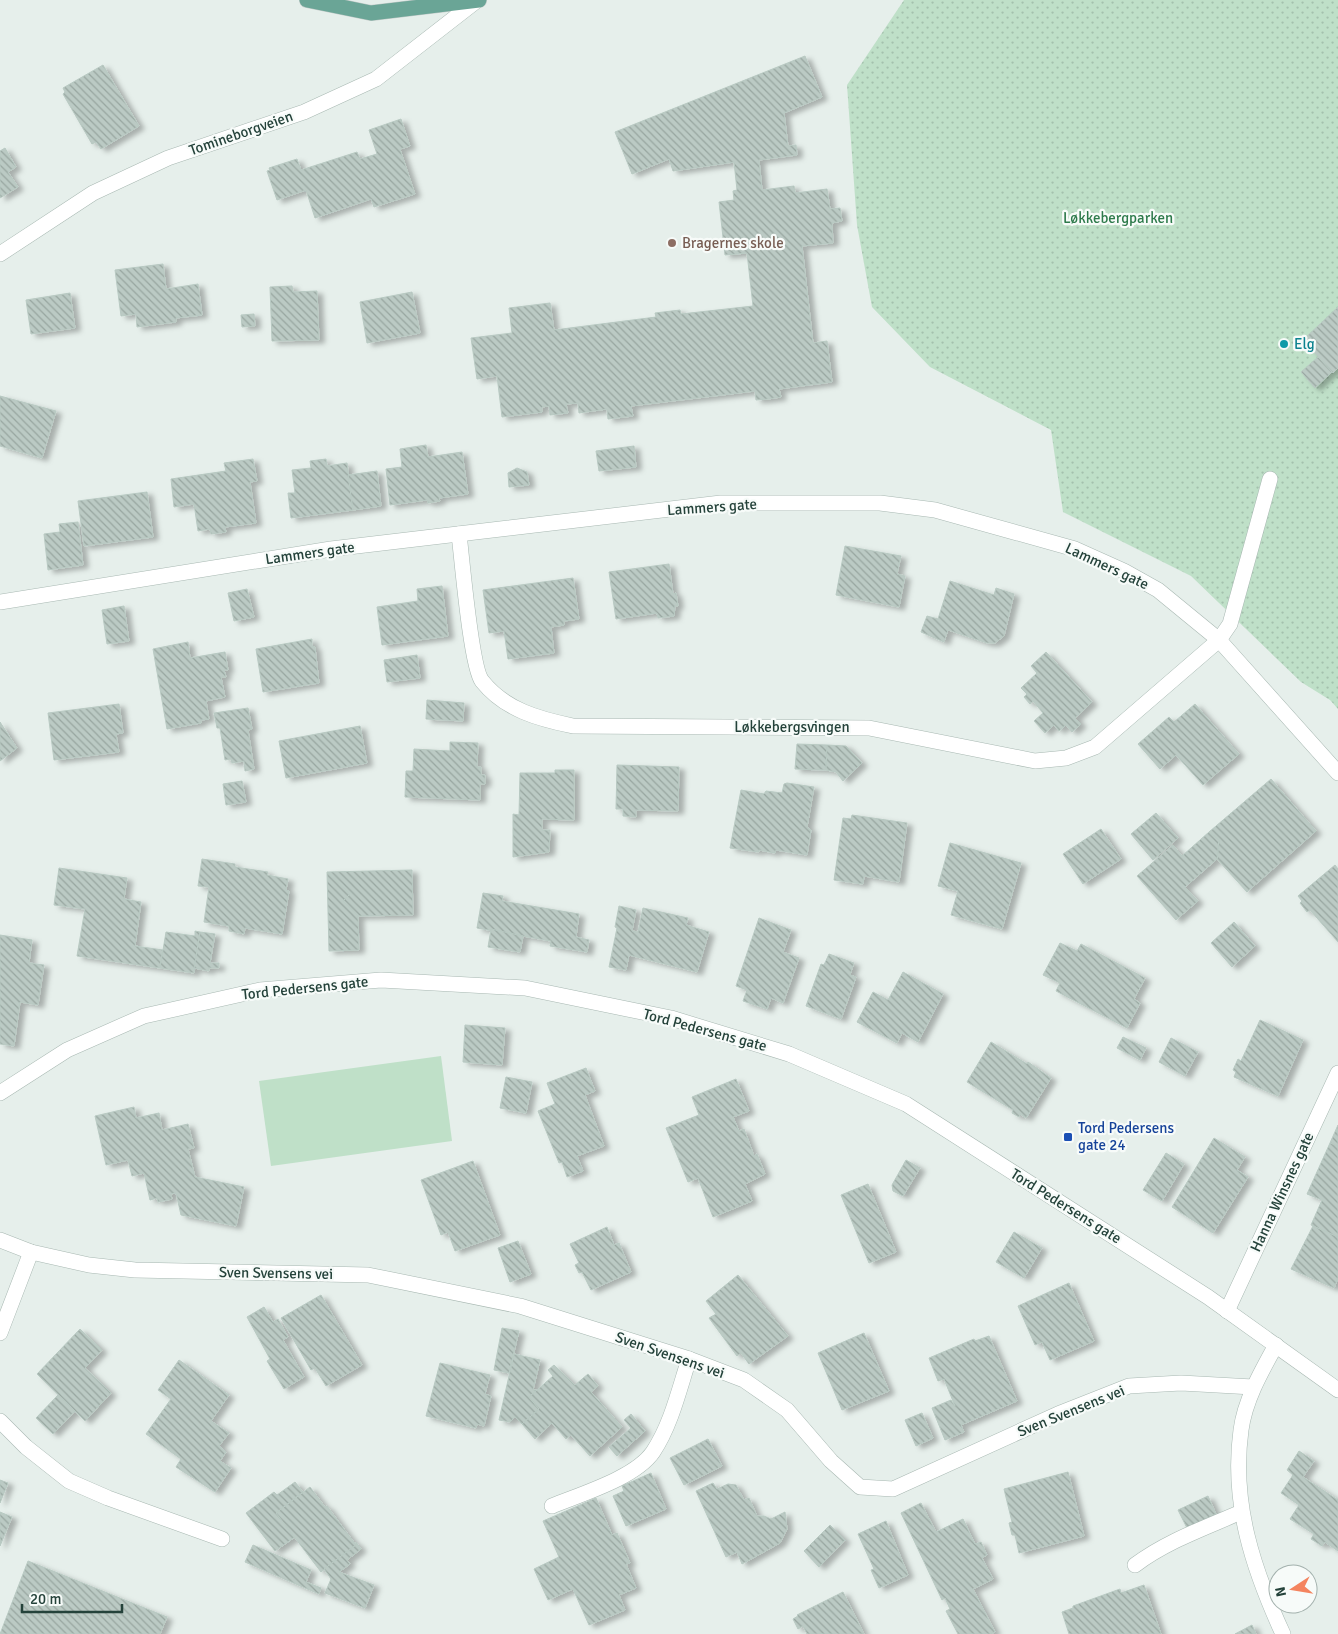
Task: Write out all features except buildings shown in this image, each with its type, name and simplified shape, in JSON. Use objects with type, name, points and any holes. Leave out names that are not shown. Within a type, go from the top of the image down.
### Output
[{"type":"main road","points":[[307,0],[371,13],[477,1]]},
{"type":"street","name":"Tomineborgveien","points":[[0,254],[93,193],[168,158],[304,112],[376,79],[477,1]]},
{"type":"street","name":"Løkkebergsvingen","points":[[459,534],[473,648],[481,680],[508,704],[539,719],[573,726],[869,728],[1035,761],[1066,758],[1095,747],[1219,640],[1230,624],[1270,479]]},
{"type":"street","name":"Lammers gate","points":[[0,602],[322,551],[722,503],[880,503],[935,510],[1025,533],[1075,549],[1124,571],[1158,590],[1219,640],[1338,773]]},
{"type":"street","name":"Tord Pedersens gate","points":[[0,1093],[67,1050],[144,1016],[260,990],[381,980],[525,988],[671,1018],[790,1054],[906,1104],[1227,1311],[1338,1390]]},
{"type":"street","name":"Hanna Winsnes gate","points":[[1227,1311],[1338,1074]]},
{"type":"street","name":"Sven Svensens vei","points":[[0,1240],[31,1252],[89,1265],[135,1270],[368,1275],[520,1306],[689,1359],[744,1380],[787,1410],[831,1461],[860,1487],[893,1489],[1058,1414],[1129,1386],[1181,1383],[1253,1387]]},
{"type":"street","points":[[0,1333],[31,1252]]},
{"type":"street","points":[[1276,1345],[1253,1387],[1241,1429],[1239,1470],[1242,1512],[1260,1583],[1283,1634]]},
{"type":"street","points":[[552,1506],[615,1479],[634,1468],[652,1453],[665,1429],[689,1359]]},
{"type":"street","points":[[0,1420],[26,1446],[69,1481],[108,1498],[222,1539]]},
{"type":"street","points":[[1135,1565],[1169,1544],[1242,1512]]},
{"type":"green space","name":"Løkkebergparken","points":[[904,0],[1338,0],[1338,709],[1330,700],[1301,682],[1191,576],[1063,512],[1051,430],[930,367],[872,307],[857,225],[847,85]]},
{"type":"green space","points":[[441,1056],[452,1141],[271,1166],[259,1081]]},
{"type":"place","name":"Bragernes skole","points":[[672,243]]},
{"type":"place","name":"Elg","points":[[1284,344]]},
{"type":"place","name":"Tord Pedersens gate 24","points":[[1068,1137]]}]
